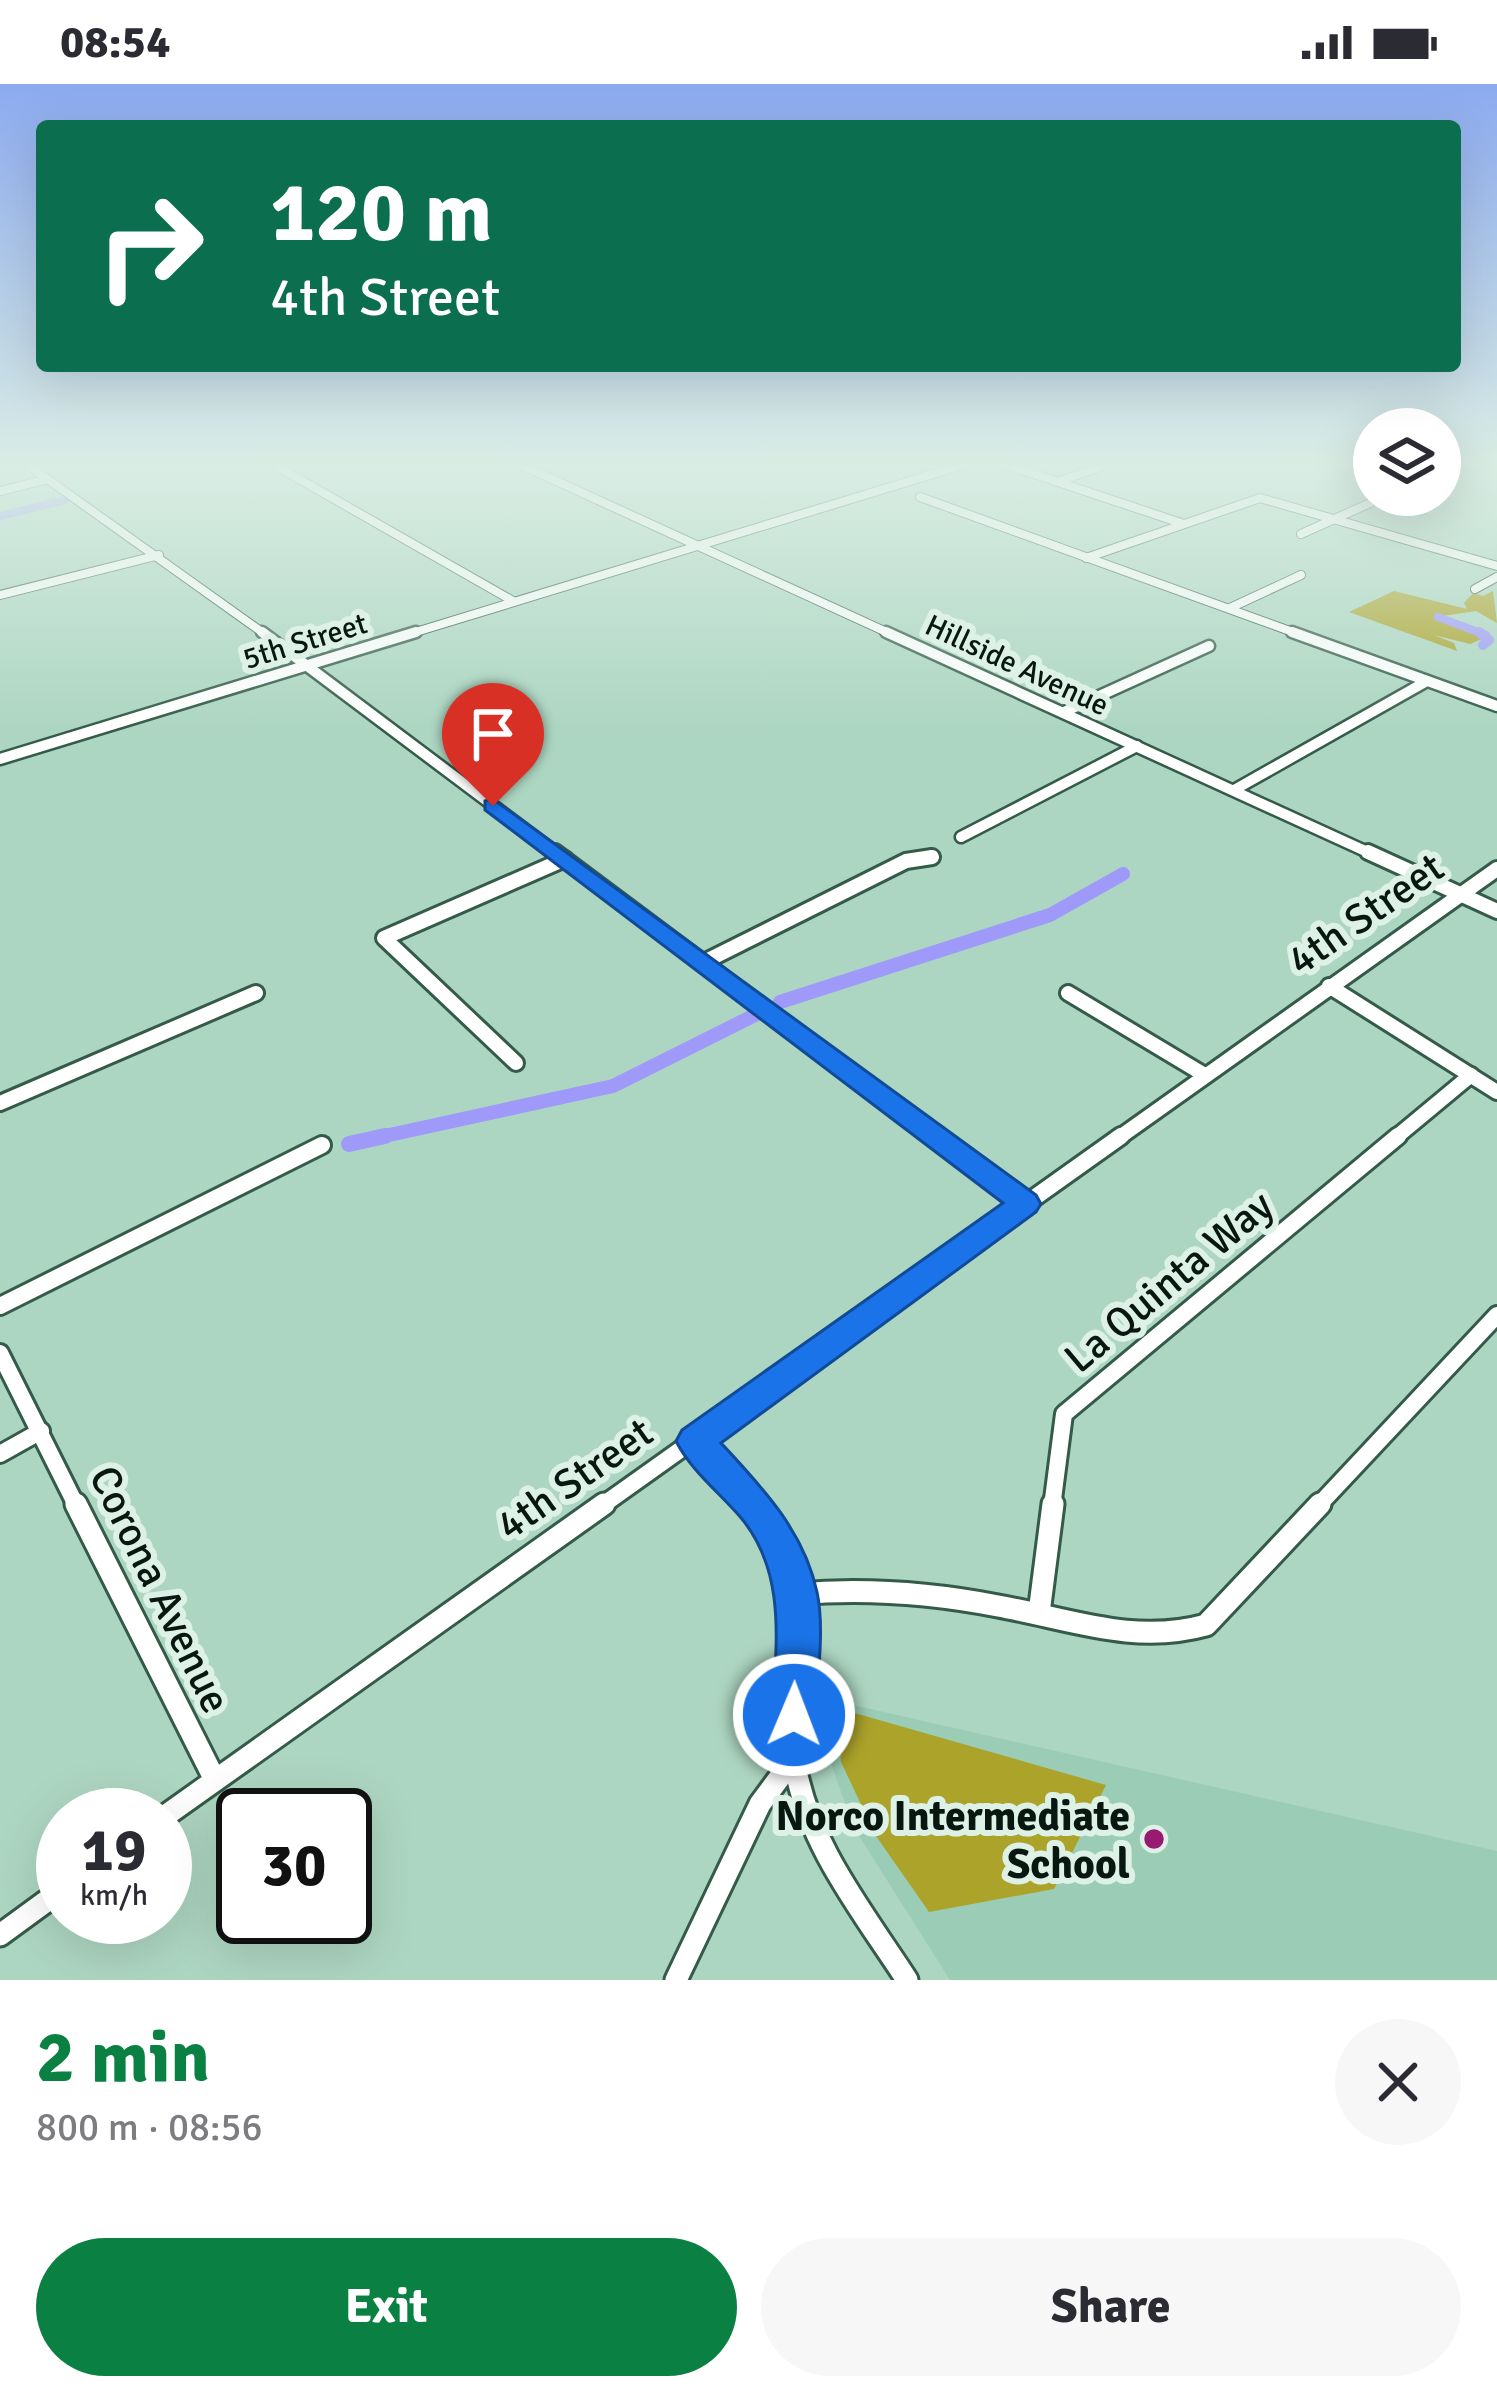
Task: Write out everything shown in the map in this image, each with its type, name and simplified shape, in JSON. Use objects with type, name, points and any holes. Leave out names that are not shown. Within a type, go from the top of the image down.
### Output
[{"type":"street","points":[[154,551],[1025,1204]]},
{"type":"street","points":[[427,551],[513,601]]},
{"type":"street","name":"5th Street","points":[[0,759],[675,551]]},
{"type":"street","name":"Hillside Avenue","points":[[710,551],[1497,911]]},
{"type":"street","points":[[1066,551],[1497,706]]},
{"type":"street","points":[[1086,559],[1106,551]]},
{"type":"street","points":[[1449,551],[1497,566]]},
{"type":"street","points":[[0,595],[159,555]]},
{"type":"street","points":[[1230,608],[1301,575]]},
{"type":"street","points":[[1475,589],[1497,577]]},
{"type":"street","points":[[1064,712],[1209,646]]},
{"type":"street","points":[[1234,790],[1427,681]]},
{"type":"street","points":[[961,837],[1137,746]]},
{"type":"street","points":[[704,962],[906,861],[932,857]]},
{"type":"street","points":[[516,1063],[384,938],[565,859]]},
{"type":"street","name":"4th Street","points":[[192,1797],[1497,869]]},
{"type":"street","points":[[1329,986],[1497,1092]]},
{"type":"street","points":[[0,1103],[256,993]]},
{"type":"street","points":[[1068,993],[1203,1074]]},
{"type":"street","name":"La Quinta Way","points":[[1039,1613],[1064,1414],[1471,1075]]},
{"type":"street","points":[[0,1306],[322,1145]]},
{"type":"street","points":[[797,1594],[891,1589],[1039,1613],[1127,1635],[1170,1637],[1206,1625],[1497,1315]]},
{"type":"street","name":"Corona Avenue","points":[[0,1353],[215,1780]]},
{"type":"street","points":[[0,1454],[41,1431]]},
{"type":"street","points":[[695,1441],[758,1510],[780,1545],[797,1594],[794,1758],[809,1810],[907,1980]]},
{"type":"street","points":[[676,1980],[760,1804],[794,1758]]},
{"type":"street","points":[[0,1935],[36,1909]]},
{"type":"shaded area","points":[[1394,591],[1467,609],[1464,603],[1473,593],[1483,596],[1493,591],[1497,623],[1476,611],[1436,617],[1484,638],[1470,644],[1434,635],[1454,643],[1457,651],[1349,612]]},
{"type":"shaded area","name":"Norco Intermediate School","points":[[831,1700],[1497,1851],[1497,1980],[950,1980],[854,1828],[831,1764]]},
{"type":"shaded area","points":[[837,1708],[1106,1785],[1054,1889],[929,1912],[876,1836],[841,1762]]},
{"type":"waterway","points":[[1438,617],[1480,633]]},
{"type":"waterway","points":[[1480,633],[1486,635]]},
{"type":"waterway","points":[[1480,633],[1489,640],[1483,645]]},
{"type":"waterway","points":[[780,1002],[1050,915],[1123,874]]},
{"type":"waterway","points":[[371,1139],[613,1086],[757,1014]]},
{"type":"waterway","points":[[349,1144],[385,1136]]},
{"type":"place","name":"Norco Intermediate School","points":[[1154,1839]]},
{"type":"route","points":[[493,806],[1025,1204],[695,1441],[758,1510],[780,1545],[797,1594],[794,1715]]}]
